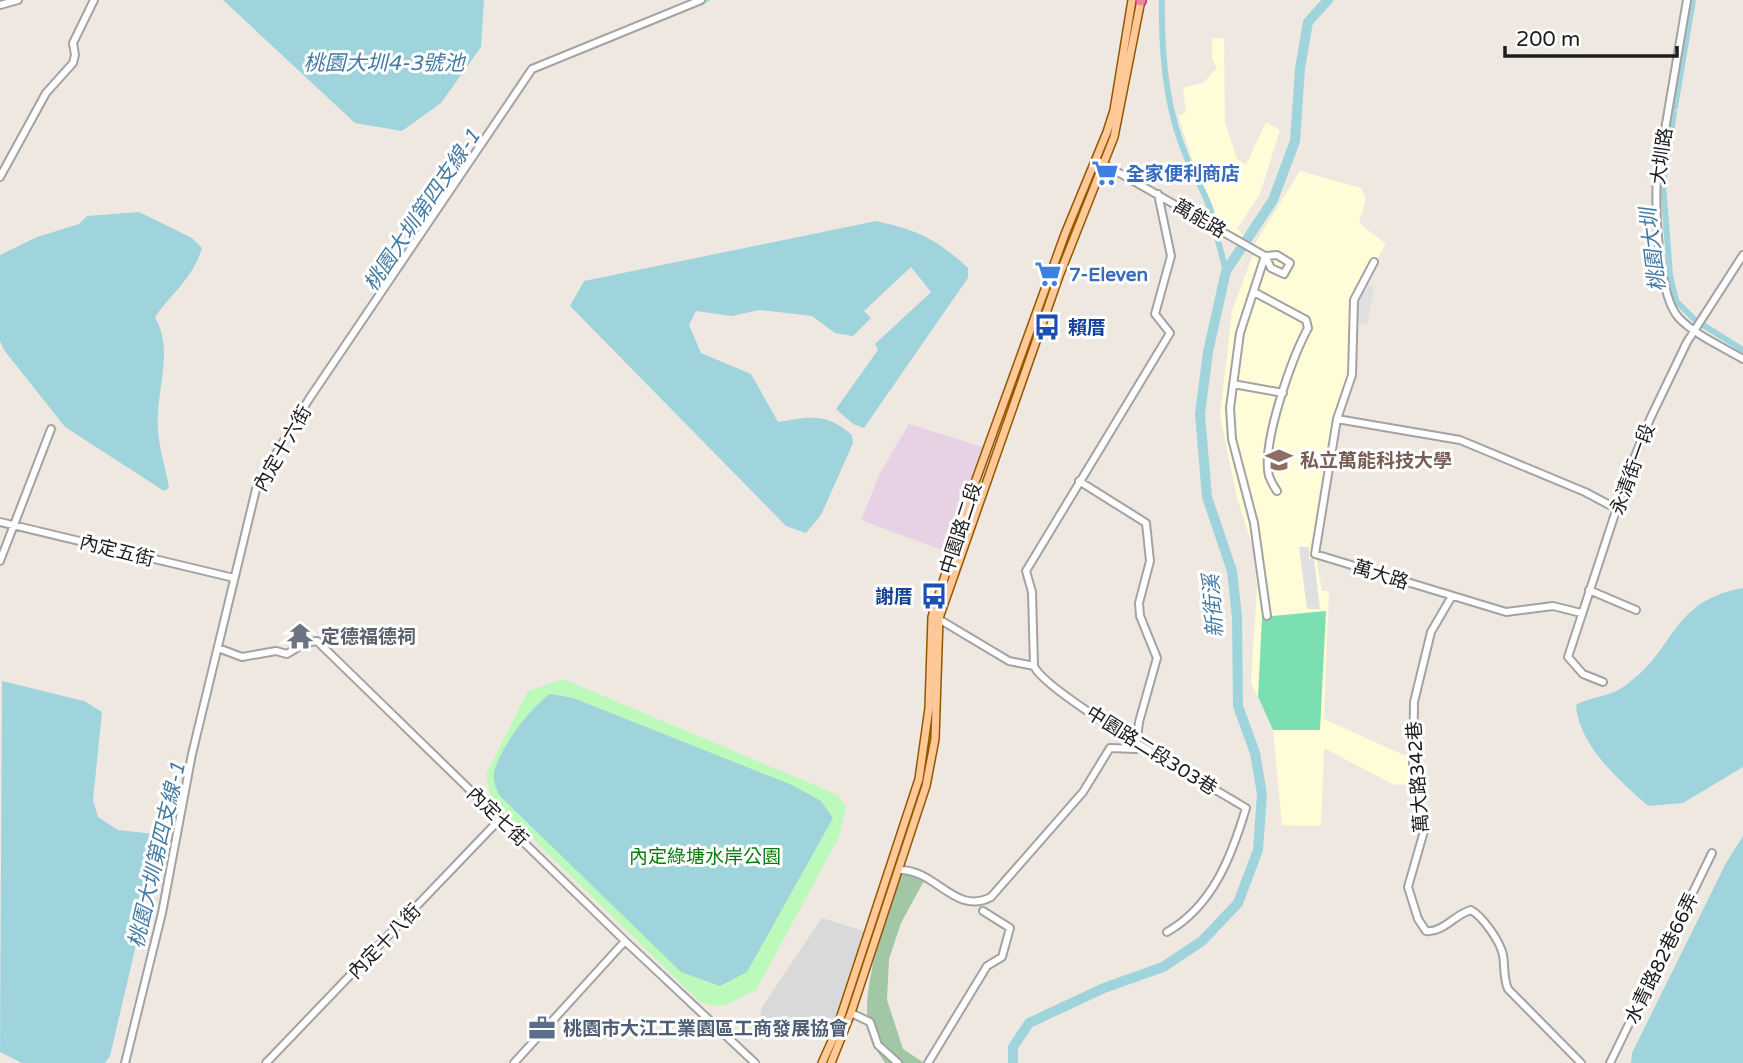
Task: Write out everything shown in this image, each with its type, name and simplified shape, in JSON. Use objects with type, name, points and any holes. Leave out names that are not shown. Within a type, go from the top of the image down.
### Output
[{"type":"main road","name":"中園路二段","points":[[831,1063],[852,1013],[919,779],[926,746],[934,663],[935,617],[969,499],[1065,234],[1101,162],[1124,93],[1139,0]]},
{"type":"main road","name":"中園路二段","points":[[822,1063],[894,869]]},
{"type":"street","points":[[0,5],[18,0]]},
{"type":"street","points":[[0,177],[46,93],[73,63],[73,43],[94,0]]},
{"type":"street","name":"內定十六街","points":[[125,1063],[162,913],[192,754],[258,482],[309,399],[532,69],[701,0]]},
{"type":"street","name":"大圳路","points":[[1687,0],[1668,109],[1656,201],[1664,294],[1679,318],[1743,359]]},
{"type":"street","name":"萬能路","points":[[1101,162],[1265,256],[1254,292]]},
{"type":"street","points":[[1034,666],[1032,592],[1026,571],[1170,333],[1155,314],[1171,256],[1158,194]]},
{"type":"street","name":"永清街一段","points":[[1603,681],[1583,674],[1568,657],[1581,613],[1650,419],[1695,329],[1743,255]]},
{"type":"street","name":"萬大路","points":[[1374,262],[1354,300],[1352,375],[1338,419],[1315,554],[1506,612],[1553,606],[1581,613]]},
{"type":"street","points":[[1267,616],[1254,523],[1232,439],[1230,408],[1240,332],[1254,292],[1306,320],[1308,328],[1290,366],[1270,453],[1269,476],[1277,491]]},
{"type":"street","points":[[1233,384],[1283,393]]},
{"type":"street","points":[[1338,419],[1460,440],[1584,492],[1617,509]]},
{"type":"street","points":[[0,561],[51,429]]},
{"type":"street","points":[[894,869],[919,871],[966,903],[980,902],[991,897],[1083,792],[1110,748],[1136,749],[1157,658],[1156,647],[1143,627],[1139,603],[1150,561],[1146,523],[1079,481]]},
{"type":"street","name":"內定五街","points":[[0,522],[234,578]]},
{"type":"street","points":[[1589,590],[1636,610]]},
{"type":"street","name":"萬大路342巷","points":[[1452,596],[1431,632],[1414,702],[1413,771],[1424,831],[1408,887],[1418,919],[1426,931],[1433,932],[1464,912],[1471,910],[1478,914],[1503,953],[1504,980],[1508,989],[1581,1063]]},
{"type":"street","name":"中園路二段303巷","points":[[935,617],[1009,661],[1034,666],[1037,673],[1055,689],[1246,808],[1231,856],[1217,883],[1181,924],[1167,932]]},
{"type":"street","name":"內定七街","points":[[218,648],[242,657],[276,651],[287,654],[305,643],[317,641],[625,941],[755,1063]]},
{"type":"street","name":"內定十八街","points":[[267,1063],[501,818]]},
{"type":"street","name":"水青路82巷66弄","points":[[1610,1063],[1712,853]]},
{"type":"street","points":[[928,1063],[987,966],[1002,957],[1010,928],[983,911]]},
{"type":"street","points":[[514,1063],[625,941]]},
{"type":"street","points":[[852,1013],[870,1022],[878,1045],[898,1063]]},
{"type":"shaded area","name":"私立萬能科技大學","points":[[1212,38],[1224,39],[1225,122],[1237,159],[1246,165],[1266,122],[1280,130],[1260,194],[1237,229],[1254,245],[1300,171],[1361,188],[1366,198],[1359,223],[1386,244],[1350,304],[1351,372],[1335,422],[1314,546],[1322,591],[1329,591],[1324,719],[1408,757],[1412,784],[1394,785],[1324,748],[1321,826],[1282,825],[1273,730],[1251,683],[1257,587],[1253,548],[1237,498],[1220,416],[1232,311],[1253,255],[1217,235],[1178,116],[1186,112],[1183,88],[1203,83],[1217,68],[1212,58]]},
{"type":"shaded area","points":[[1363,284],[1374,287],[1367,326],[1353,322],[1352,300]]},
{"type":"shaded area","points":[[909,424],[983,447],[947,552],[861,520],[880,473]]},
{"type":"shaded area","points":[[1299,547],[1309,547],[1309,559],[1314,559],[1320,609],[1307,609]]},
{"type":"shaded area","points":[[822,918],[867,932],[829,1041],[760,1019],[762,1007]]},
{"type":"green space","points":[[1326,611],[1320,730],[1273,730],[1258,697],[1262,617]]},
{"type":"green space","name":"內定綠塘水岸公園","points":[[563,679],[838,795],[846,807],[839,837],[756,990],[725,1005],[712,1006],[700,1002],[491,798],[486,775],[528,691]]},
{"type":"green space","points":[[913,872],[925,879],[901,923],[889,959],[887,1000],[903,1049],[924,1063],[885,1063],[872,1042],[867,1021],[870,978],[881,933],[901,873]]},
{"type":"water","name":"桃園大圳4-3號池","points":[[223,0],[484,0],[481,47],[441,103],[402,131],[355,123]]},
{"type":"water","points":[[139,212],[192,238],[202,248],[188,277],[155,317],[161,331],[164,358],[158,429],[169,488],[164,491],[65,427],[4,350],[0,341],[0,255],[37,237],[79,224],[87,216]]},
{"type":"water","points":[[876,221],[915,232],[936,243],[968,268],[968,278],[864,428],[853,424],[836,409],[878,350],[875,344],[931,292],[911,267],[864,311],[871,318],[853,336],[835,333],[812,316],[759,310],[732,316],[696,311],[689,325],[701,353],[751,374],[778,422],[826,419],[852,435],[853,443],[821,515],[806,533],[786,526],[570,306],[584,281]]},
{"type":"water","points":[[1743,588],[1743,767],[1683,803],[1648,806],[1613,773],[1592,748],[1584,734],[1576,705],[1613,693],[1626,685],[1643,671],[1687,615],[1719,594]]},
{"type":"water","points":[[2,681],[84,701],[102,712],[93,800],[98,817],[118,830],[154,834],[160,843],[110,1056],[105,1063],[22,1063],[0,1052]]},
{"type":"water","name":"內定綠塘水岸公園","points":[[550,694],[573,698],[792,785],[821,801],[833,818],[747,972],[720,986],[681,972],[501,797],[494,778],[500,757],[527,716]]},
{"type":"water","points":[[1743,836],[1743,1063],[1631,1063],[1632,1053],[1726,863]]},
{"type":"waterway","name":"桃園大圳第四支線-1","points":[[649,25],[709,0]]},
{"type":"waterway","points":[[1162,0],[1162,39],[1173,118],[1214,222]]},
{"type":"waterway","name":"新街溪","points":[[1013,1063],[1013,1047],[1029,1023],[1104,988],[1163,967],[1202,941],[1238,903],[1258,850],[1262,794],[1255,753],[1238,706],[1237,617],[1232,571],[1207,497],[1200,414],[1208,352],[1226,271],[1273,200],[1295,141],[1300,69],[1308,22],[1328,0]]},
{"type":"waterway","name":"桃園大圳","points":[[1675,107],[1693,0]]},
{"type":"waterway","name":"桃園大圳","points":[[1674,113],[1663,184],[1670,275],[1676,301],[1695,320],[1743,350]]},
{"type":"waterway","points":[[1216,233],[1226,271]]},
{"type":"waterway","name":"桃園大圳第四支線-1","points":[[189,786],[205,712]]},
{"type":"waterway","name":"桃園大圳第四支線-1","points":[[156,925],[159,910]]},
{"type":"place","name":"全家便利商店","points":[[1105,173]]},
{"type":"place","name":"7-Eleven","points":[[1048,274]]},
{"type":"place","name":"賴厝","points":[[1047,327]]},
{"type":"place","name":"私立萬能科技大學","points":[[1279,460]]},
{"type":"place","name":"謝厝","points":[[934,596]]},
{"type":"place","name":"定德福德祠","points":[[300,636]]},
{"type":"place","name":"桃園市大江工業園區工商發展協會","points":[[542,1028]]}]
